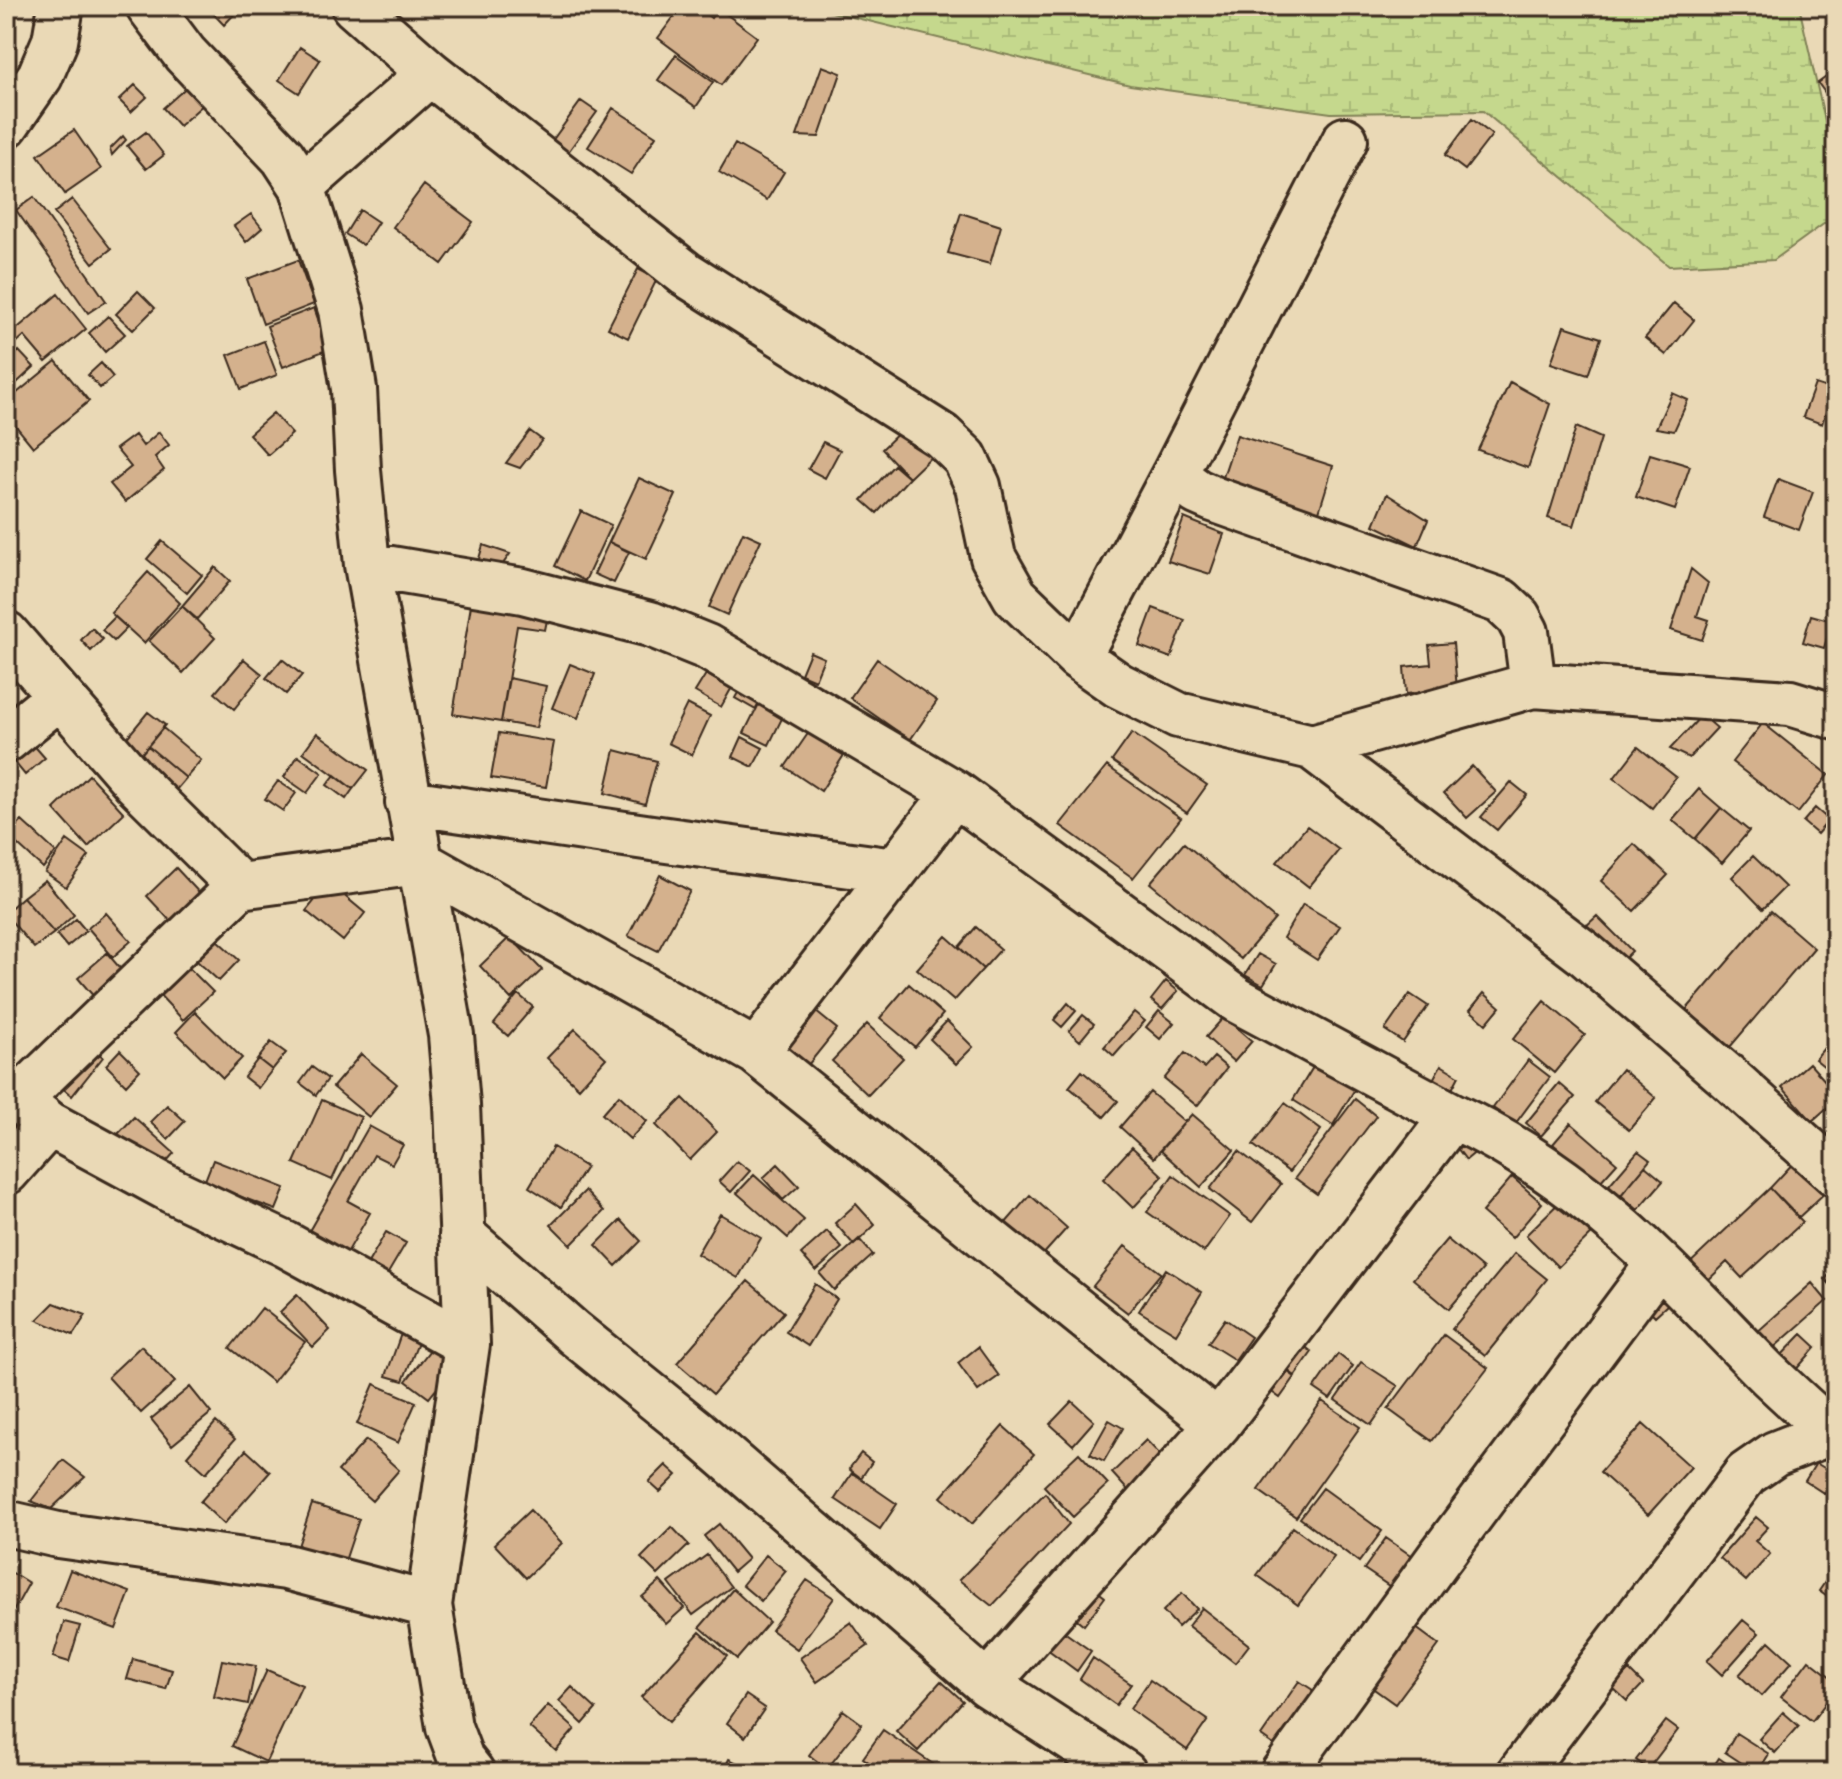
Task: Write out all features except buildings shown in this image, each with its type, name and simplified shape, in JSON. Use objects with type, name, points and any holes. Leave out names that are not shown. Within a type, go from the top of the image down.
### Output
[{"type":"street","points":[[6,125],[40,76],[55,41],[61,6]]},
{"type":"street","points":[[149,6],[185,54],[283,157],[302,186],[341,310],[354,389],[367,565],[451,1035],[457,1105],[467,1344],[429,1605],[449,1727],[460,1768]]},
{"type":"street","points":[[354,6],[430,73],[686,274],[942,436],[965,458],[978,486],[993,557],[1015,596],[1078,657],[1118,685],[1178,715],[1312,747],[1585,954],[1836,1174]]},
{"type":"street","points":[[302,186],[430,73]]},
{"type":"street","points":[[1078,657],[1345,140]]},
{"type":"street","points":[[1174,475],[1197,492],[1213,499],[1501,601],[1518,617],[1526,632],[1533,685]]},
{"type":"street","points":[[367,565],[523,591],[650,624],[707,647],[955,793],[1237,1000],[1487,1132],[1554,1175],[1659,1263],[1770,1376],[1834,1433],[1775,1454],[1746,1474],[1520,1773]]},
{"type":"street","points":[[6,634],[135,782],[240,886]]},
{"type":"street","points":[[1312,747],[1533,685],[1790,703],[1836,717]]},
{"type":"street","points":[[6,740],[60,696]]},
{"type":"street","points":[[756,1052],[955,793]]},
{"type":"street","points":[[408,802],[895,871]]},
{"type":"street","points":[[6,1172],[25,1104],[240,886],[419,862],[756,1052],[1218,1424]]},
{"type":"street","points":[[25,1104],[171,1190],[285,1244],[467,1344]]},
{"type":"street","points":[[987,1684],[1218,1424],[1453,1116]]},
{"type":"street","points":[[462,1235],[574,1333],[698,1433],[987,1684],[1064,1758],[1124,1773]]},
{"type":"street","points":[[1283,1773],[1659,1263]]},
{"type":"street","points":[[6,1523],[58,1535],[286,1567],[429,1605]]},
{"type":"green space","points":[[807,6],[1799,6],[1836,170],[1836,215],[1774,260],[1669,266],[1483,111],[1331,113],[1130,85]]}]
